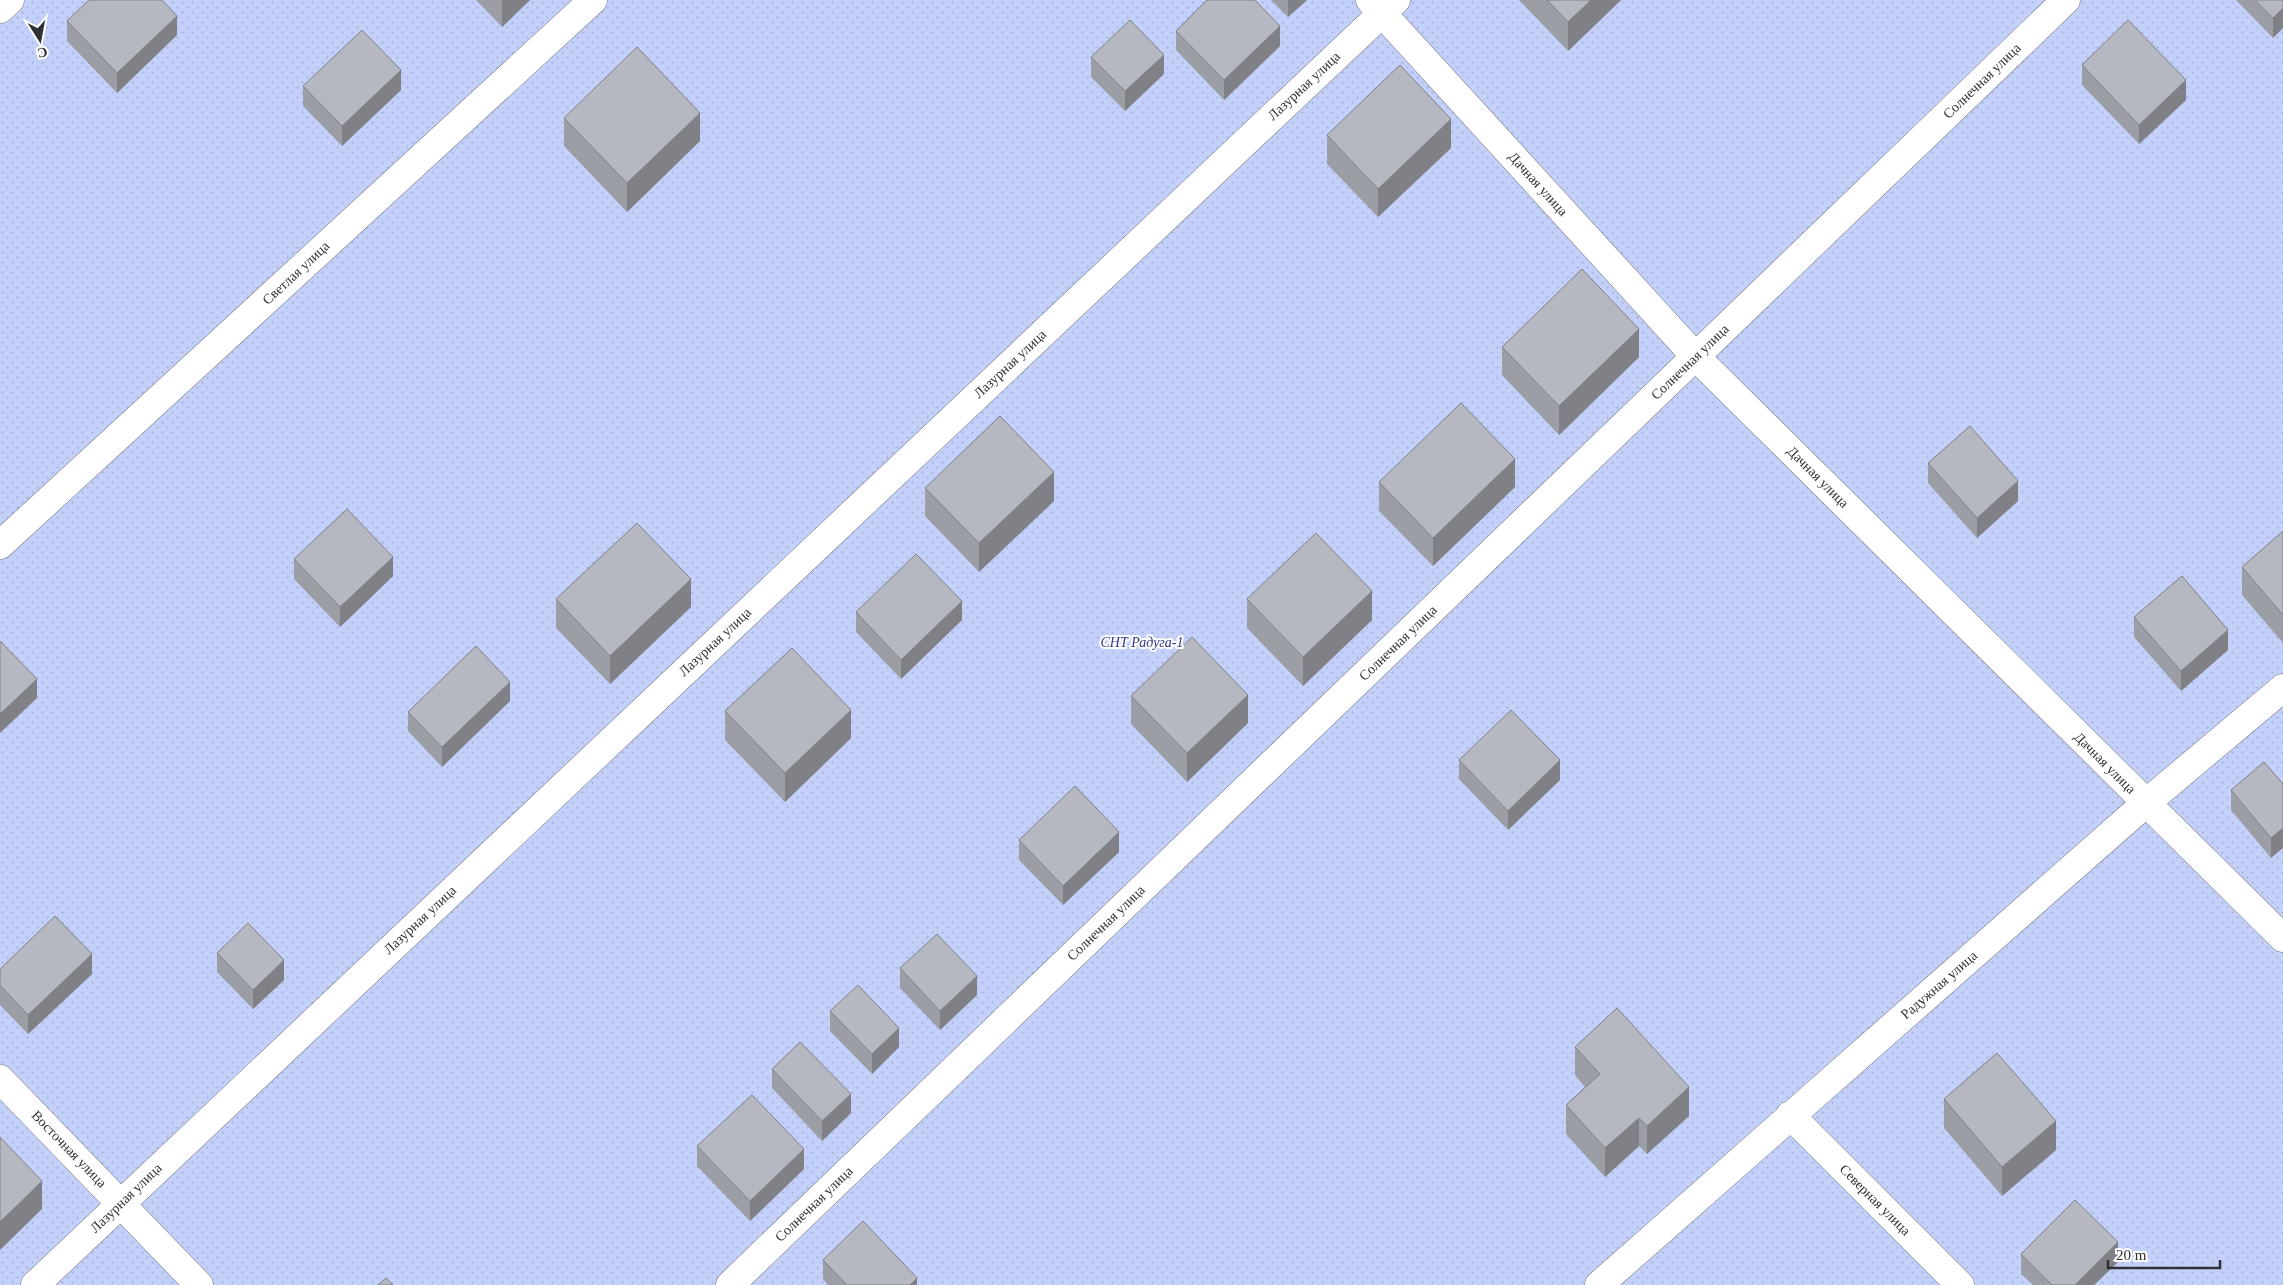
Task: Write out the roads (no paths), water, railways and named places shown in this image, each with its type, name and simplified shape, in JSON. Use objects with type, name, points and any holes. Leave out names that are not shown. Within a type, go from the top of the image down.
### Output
[{"type":"street","points":[[0,8],[10,0]]},
{"type":"street","name":"Светлая улица","points":[[0,545],[593,0]]},
{"type":"street","name":"Солнечная улица","points":[[730,1285],[2066,0]]},
{"type":"street","name":"Дачная улица","points":[[1382,4],[1696,357],[2283,938]]},
{"type":"street","name":"Лазурная улица","points":[[35,1285],[1382,4]]},
{"type":"street","name":"Радужная улица","points":[[1599,1285],[2146,803],[2283,688]]},
{"type":"street","name":"Восточная улица","points":[[0,1079],[121,1202],[199,1285]]},
{"type":"street","name":"Северная улица","points":[[1790,1116],[1960,1285]]},
{"type":"park label","name":"СНТ Радуга-1","points":[[1142,642]]}]
